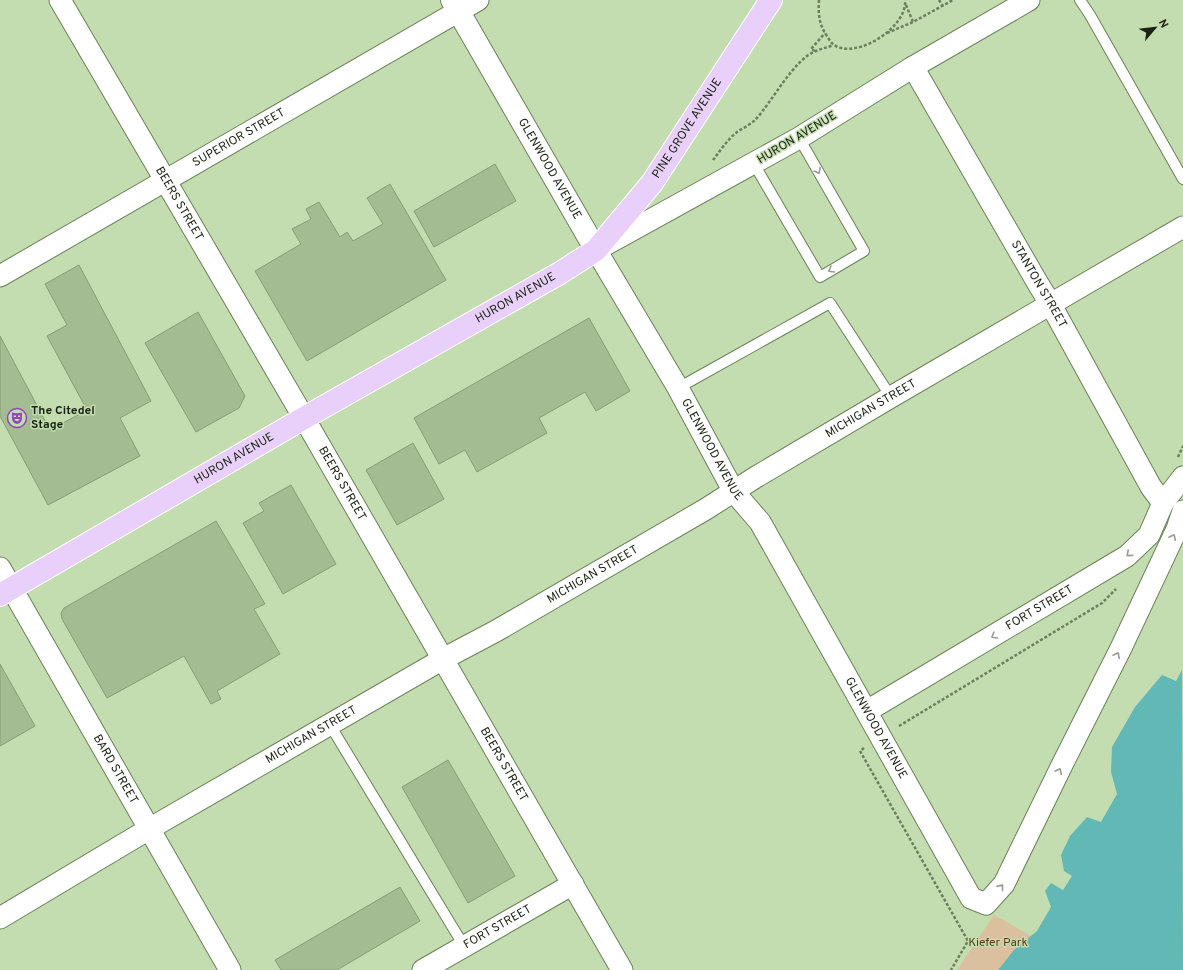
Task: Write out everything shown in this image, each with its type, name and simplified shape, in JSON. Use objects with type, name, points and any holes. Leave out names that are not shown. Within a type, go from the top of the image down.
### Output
[{"type":"main road","name":"PINE GROVE AVENUE","points":[[596,250],[652,183],[771,0]]},
{"type":"main road","name":"HURON AVENUE","points":[[6,591],[304,418],[560,273],[596,250]]},
{"type":"street","name":"BEERS STREET","points":[[60,0],[304,418],[622,970]]},
{"type":"street","name":"SUPERIOR STREET","points":[[0,276],[165,180],[455,6],[478,0]]},
{"type":"street","name":"HURON AVENUE","points":[[596,250],[754,164],[799,138],[913,67],[1029,0]]},
{"type":"street","name":"GLENWOOD AVENUE","points":[[455,6],[596,250],[678,388],[734,492],[760,522],[972,898],[986,904],[1004,884],[1062,763],[1121,648],[1177,529],[1183,511]]},
{"type":"street","name":"STANTON STREET","points":[[913,67],[1051,305],[1151,487],[1163,503]]},
{"type":"street","name":"MICHIGAN STREET","points":[[0,918],[150,829],[443,659],[496,631],[734,492],[756,477],[891,397],[1183,227]]},
{"type":"street","name":"FORT STREET","points":[[867,711],[1127,556],[1149,535],[1163,503],[1183,477]]},
{"type":"street","name":"BARD STREET","points":[[0,568],[6,591],[150,829],[230,970]]},
{"type":"street","name":"FORT STREET","points":[[423,970],[573,884]]},
{"type":"lane","points":[[1080,0],[1183,179]]},
{"type":"lane","points":[[754,164],[820,277],[864,251],[799,138]]},
{"type":"lane","points":[[678,388],[830,303],[891,397]]},
{"type":"lane","points":[[330,725],[464,946]]},
{"type":"path","points":[[819,0],[819,17],[825,33],[833,45],[848,50],[863,47],[885,34],[913,22],[953,0]]},
{"type":"path","points":[[905,0],[913,22]]},
{"type":"path","points":[[939,0],[943,6]]},
{"type":"path","points":[[885,34],[896,24],[906,4]]},
{"type":"path","points":[[816,51],[811,49],[825,33]]},
{"type":"path","points":[[712,161],[737,132],[753,122],[764,110],[794,68],[801,61],[816,51],[833,45]]},
{"type":"path","points":[[899,726],[1102,603],[1117,588]]},
{"type":"path","points":[[860,751],[968,941],[951,970]]},
{"type":"green space","name":"Kiefer Park","points":[[994,915],[1031,936],[998,970],[957,970]]},
{"type":"water","points":[[1182,670],[1183,970],[998,970],[1014,950],[1037,931],[1051,907],[1045,891],[1051,883],[1063,890],[1072,876],[1064,871],[1061,855],[1070,836],[1087,817],[1101,822],[1117,794],[1111,772],[1112,747],[1135,707],[1162,675],[1176,681]]},
{"type":"building","points":[[495,164],[516,201],[434,247],[414,211]]},
{"type":"building","points":[[390,184],[446,280],[307,361],[255,271],[301,244],[292,229],[311,219],[306,209],[319,202],[340,237],[347,232],[353,241],[383,224],[367,198]]},
{"type":"building","points":[[79,265],[151,401],[120,418],[140,456],[48,505],[0,416],[0,336],[50,430],[87,410],[47,336],[67,325],[45,284]]},
{"type":"building","points":[[198,312],[245,396],[239,408],[196,432],[145,343]]},
{"type":"building","points":[[589,318],[630,391],[596,411],[585,392],[539,418],[547,433],[477,472],[465,450],[439,464],[414,418]]},
{"type":"building","points":[[413,443],[444,499],[397,525],[366,470]]},
{"type":"building","points":[[291,485],[336,564],[283,594],[243,523],[264,511],[259,503]]},
{"type":"building","points":[[216,521],[265,604],[254,609],[280,654],[217,691],[221,699],[211,704],[184,656],[107,698],[62,619],[61,613],[64,608]]},
{"type":"building","points":[[0,664],[35,726],[0,746]]},
{"type":"building","points":[[448,760],[515,876],[468,903],[402,787]]},
{"type":"building","points":[[400,887],[420,921],[337,970],[281,970],[275,960]]},
{"type":"place","name":"The Citedel Stage","points":[[17,418]]}]
